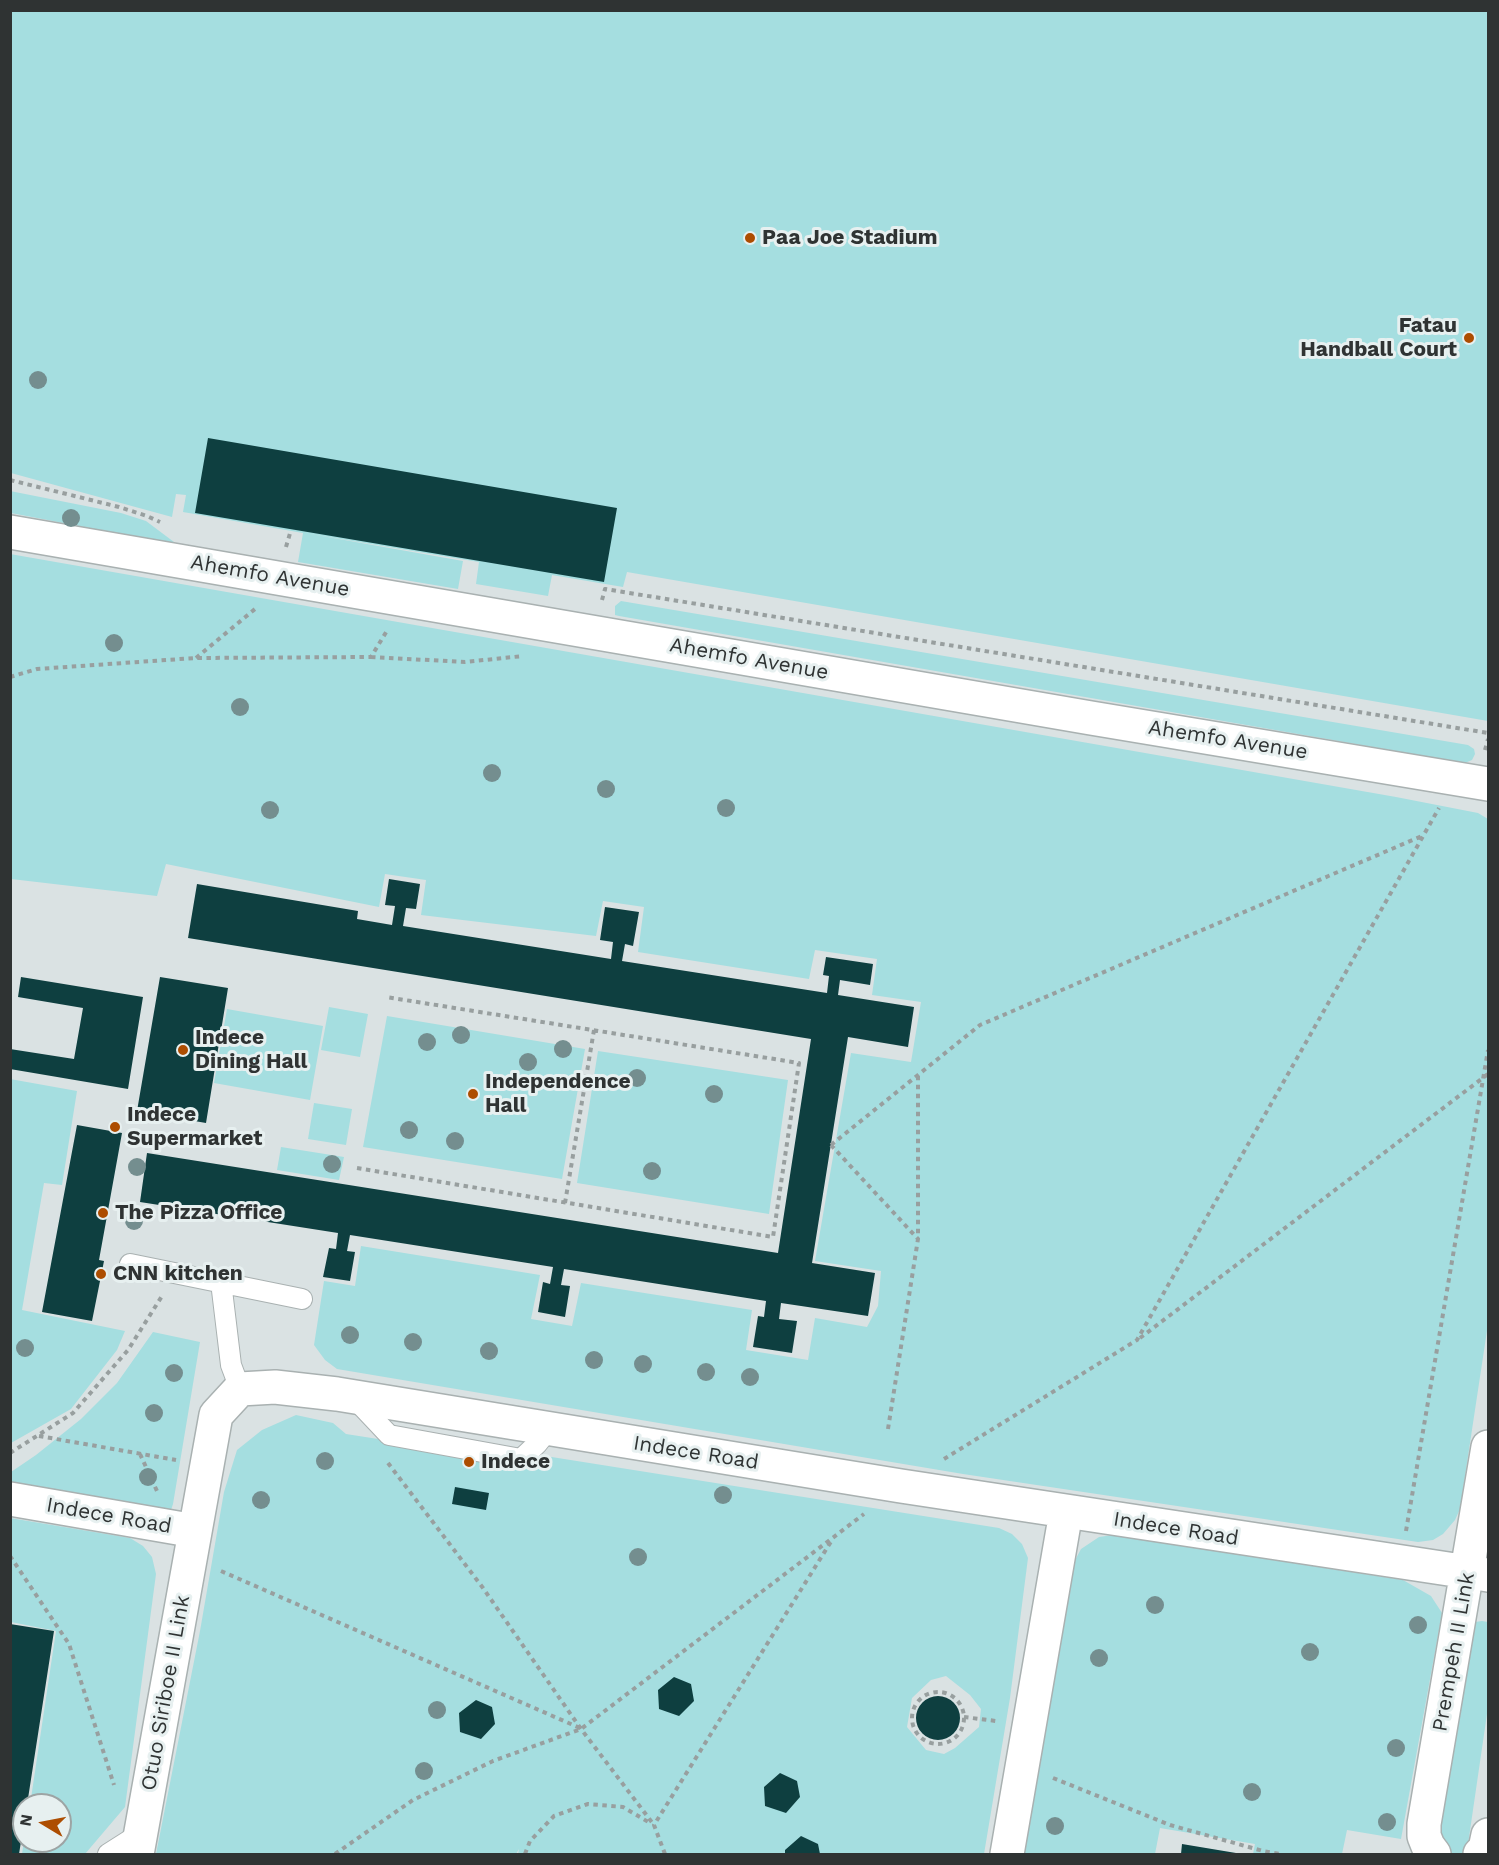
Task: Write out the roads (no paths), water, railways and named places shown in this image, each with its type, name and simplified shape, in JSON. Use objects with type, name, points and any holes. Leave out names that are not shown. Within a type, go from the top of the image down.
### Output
[{"type":"street","name":"Ahemfo Avenue","points":[[10,532],[1091,718],[1473,781]]},
{"type":"street","name":"Indece Road","points":[[10,1499],[192,1545],[216,1415],[240,1389],[275,1387],[354,1397],[1066,1512],[1478,1574]]},
{"type":"street","name":"Prempeh II Link","points":[[1434,1854],[1424,1836],[1424,1824],[1478,1574],[1488,1447]]},
{"type":"street","points":[[1007,1854],[1066,1512]]},
{"type":"street","name":"Otuo Siriboe II Link","points":[[139,1844],[192,1545]]},
{"type":"street","points":[[1479,1854],[1485,1849],[1488,1836]]},
{"type":"lane","points":[[130,1264],[302,1299]]},
{"type":"lane","points":[[221,1282],[231,1365],[240,1389]]},
{"type":"lane","points":[[108,1854],[139,1844]]},
{"type":"place","name":"Paa Joe Stadium","points":[[750,238]]},
{"type":"place","name":"Fatau Handball Court","points":[[1469,338]]},
{"type":"place","name":"Indece Dining Hall","points":[[183,1050]]},
{"type":"place","name":"Independence Hall","points":[[473,1094]]},
{"type":"place","name":"Indece Supermarket","points":[[115,1127]]},
{"type":"place","name":"The Pizza Office","points":[[103,1213]]},
{"type":"place","name":"CNN kitchen","points":[[101,1274]]},
{"type":"place","name":"Indece","points":[[469,1462]]}]
